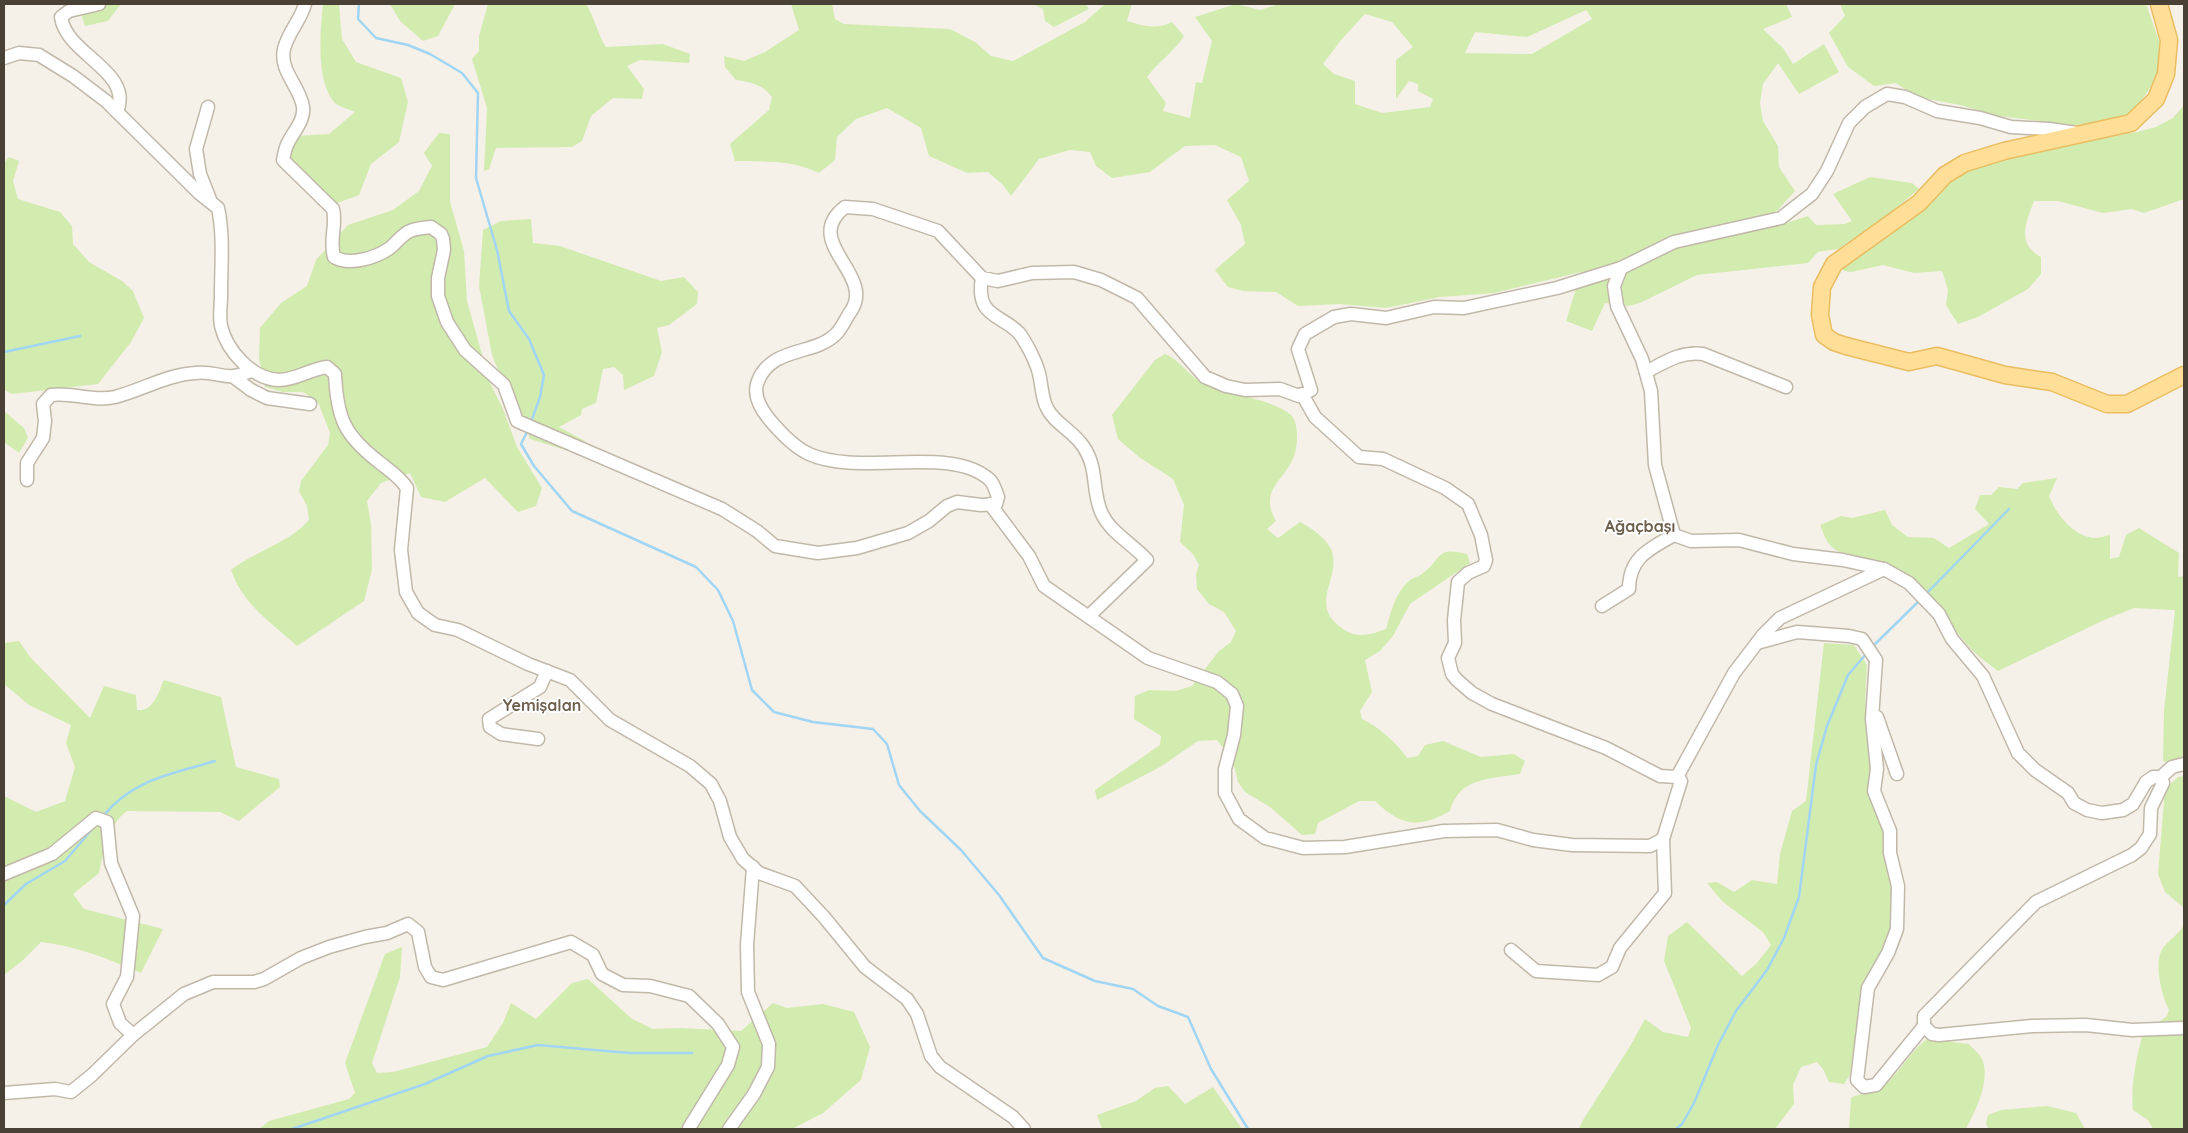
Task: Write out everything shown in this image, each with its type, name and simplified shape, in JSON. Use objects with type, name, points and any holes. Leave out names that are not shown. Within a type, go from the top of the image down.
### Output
[{"type":"main road","points":[[2159,4],[2168,40],[2166,74],[2156,99],[2131,123],[2004,151],[1965,163],[1946,175],[1919,203],[1834,264],[1822,287],[1820,302],[1821,325],[1824,335],[1834,342],[1846,346],[1910,362],[1937,356],[2005,375],[2052,382],[2107,404],[2127,404],[2184,375]]},
{"type":"street","points":[[99,4],[69,11],[61,17],[62,25],[79,47],[114,81],[120,93],[121,103],[117,112]]},
{"type":"street","points":[[304,4],[303,12],[291,30],[284,50],[285,67],[303,108],[302,117],[286,146],[283,160],[333,209],[335,220],[331,241],[334,256],[348,262],[388,249],[407,233],[418,228],[431,227],[441,234],[444,250],[438,278],[438,296],[447,322],[465,350],[504,385],[517,420],[722,509],[757,531],[775,546],[818,553],[857,548],[908,533],[929,521],[946,506],[957,502],[996,504],[998,497],[992,481],[978,472],[955,464],[849,462],[809,454],[779,431],[761,409],[757,398],[757,383],[764,370],[773,362],[815,345],[836,334],[854,307],[856,296],[852,278],[836,252],[831,239],[830,228],[835,215],[845,207],[873,209],[938,231],[982,278],[998,281],[1032,273],[1074,272],[1100,280],[1137,298],[1205,377],[1226,386],[1245,390],[1280,389],[1299,396],[1310,390],[1298,349],[1305,334],[1334,317],[1351,314],[1386,318],[1434,307],[1464,308],[1557,288],[1621,268],[1674,242],[1780,218],[1812,194],[1828,171],[1849,123],[1864,107],[1887,94],[1905,97],[1937,111],[1980,118],[2011,127],[2049,129],[2082,134]]},
{"type":"street","points":[[4,58],[20,53],[39,55],[73,76],[117,112],[218,208],[222,225],[221,325],[228,344],[251,371],[277,380],[292,379],[316,368],[327,367],[335,374],[339,415],[347,432],[362,449],[397,474],[407,488],[401,550],[406,592],[418,613],[435,625],[458,630],[570,680],[610,720],[690,766],[711,784],[720,801],[730,837],[743,860],[759,873],[795,886],[824,917],[865,967],[906,999],[917,1014],[930,1056],[940,1067],[1013,1117],[1024,1129]]},
{"type":"street","points":[[208,107],[196,149],[200,174],[212,204]]},
{"type":"street","points":[[1621,268],[1614,286],[1617,306],[1642,359],[1651,392],[1655,465],[1674,535]]},
{"type":"street","points":[[982,278],[980,289],[985,304],[992,315],[1018,333],[1038,369],[1046,407],[1056,420],[1070,429],[1093,462],[1096,494],[1102,514],[1111,527],[1147,560],[1090,616]]},
{"type":"street","points":[[1646,372],[1675,356],[1690,352],[1703,354],[1774,385],[1786,388]]},
{"type":"street","points":[[235,378],[251,371]]},
{"type":"street","points":[[27,480],[27,463],[43,438],[45,420],[43,404],[51,395],[62,393],[83,399],[114,397],[175,376],[198,372],[235,378],[251,390],[267,398],[310,404]]},
{"type":"street","points":[[1302,394],[1315,417],[1359,458],[1383,460],[1444,488],[1468,504],[1482,535],[1486,560],[1484,566],[1468,573],[1458,582],[1454,620],[1455,643],[1448,658],[1452,674],[1457,680],[1472,693],[1492,704],[1581,738],[1660,776],[1678,776]]},
{"type":"street","points":[[990,504],[1029,556],[1044,586],[1090,616],[1148,658],[1217,682],[1232,694],[1236,706],[1234,734],[1225,769],[1225,793],[1239,819],[1264,838],[1303,848],[1344,847],[1444,830],[1497,830],[1533,840],[1572,845],[1650,846],[1663,839]]},
{"type":"street","points":[[1602,606],[1629,589],[1629,576],[1633,565],[1651,548],[1674,535],[1691,541],[1739,540],[1793,554],[1843,560],[1884,570],[1909,583],[1939,614],[1952,639],[1983,676],[2018,753],[2036,770],[2068,793],[2074,803],[2087,810],[2102,813],[2123,810],[2133,804],[2146,782],[2153,777],[2161,777],[2172,767],[2184,764]]},
{"type":"street","points":[[1678,776],[1734,673],[1757,643],[1780,618],[1884,570]]},
{"type":"street","points":[[1757,643],[1797,632],[1849,636],[1862,639],[1876,660],[1873,706],[1877,769],[1874,791],[1890,832],[1890,853],[1898,886],[1897,929],[1888,953],[1868,988],[1857,1080],[1864,1087],[1876,1084],[1924,1026],[1924,1016],[2036,902],[2132,855],[2146,842],[2150,834],[2151,808],[2164,783],[2161,777]]},
{"type":"street","points":[[538,739],[501,734],[490,727],[489,719],[540,686],[547,671]]},
{"type":"street","points":[[1873,706],[1897,774]]},
{"type":"street","points":[[1511,950],[1536,971],[1598,975],[1612,967],[1620,948],[1665,893],[1663,839],[1681,781],[1678,776]]},
{"type":"street","points":[[4,874],[52,854],[96,818],[107,822],[110,863],[133,916],[128,976],[113,1004],[120,1023],[133,1035]]},
{"type":"street","points":[[729,1129],[754,1094],[768,1068],[769,1044],[748,992],[747,945],[753,867]]},
{"type":"street","points":[[4,1093],[55,1089],[71,1092],[92,1075],[133,1035],[184,994],[214,982],[254,982],[329,947],[365,937],[387,934],[408,924],[418,932],[425,967],[431,977],[443,980],[571,942],[593,955],[602,974],[623,985],[650,986],[689,996],[718,1024],[733,1046],[728,1066],[689,1128]]},
{"type":"street","points":[[1924,1026],[1932,1034],[1939,1035],[2032,1026],[2086,1025],[2132,1030],[2184,1028]]},
{"type":"green space","points":[[78,4],[121,4],[108,21],[85,26]]},
{"type":"green space","points":[[323,4],[339,4],[342,39],[356,62],[401,78],[408,102],[399,142],[371,164],[359,195],[335,204],[292,165],[288,153],[296,136],[329,134],[355,112],[341,107],[334,102],[328,93],[324,81],[321,55]]},
{"type":"green space","points":[[390,4],[455,4],[438,36],[423,41],[400,21]]},
{"type":"green space","points":[[488,4],[586,4],[606,47],[663,44],[690,54],[689,63],[640,60],[627,66],[644,89],[642,99],[613,98],[591,116],[582,141],[572,147],[496,148],[489,169],[484,171],[487,108],[472,59],[479,51],[479,36]]},
{"type":"green space","points":[[791,4],[832,4],[835,19],[844,24],[950,29],[975,42],[991,56],[1013,61],[1085,22],[1105,4],[1132,4],[1127,21],[1155,27],[1172,22],[1184,36],[1147,77],[1166,103],[1163,111],[1190,118],[1196,82],[1202,83],[1212,41],[1195,17],[1236,4],[1260,10],[1279,4],[1786,4],[1792,17],[1763,29],[1783,48],[1793,64],[1824,44],[1839,72],[1799,94],[1778,63],[1763,84],[1760,103],[1763,121],[1778,146],[1779,167],[1795,191],[1774,214],[1778,226],[1808,216],[1816,225],[1845,224],[1852,221],[1833,194],[1870,177],[1912,183],[1919,189],[1890,213],[1838,249],[1818,252],[1808,263],[1697,275],[1640,303],[1628,306],[1605,303],[1592,331],[1566,321],[1581,272],[1494,293],[1440,297],[1386,308],[1340,304],[1298,306],[1276,292],[1243,291],[1228,287],[1215,270],[1245,244],[1241,225],[1227,200],[1249,181],[1241,157],[1215,145],[1185,146],[1150,172],[1112,178],[1096,166],[1090,152],[1070,150],[1039,159],[1011,196],[1003,185],[988,172],[967,173],[929,156],[921,128],[887,108],[856,119],[837,137],[835,160],[819,173],[788,163],[735,161],[730,144],[769,110],[772,97],[756,85],[736,80],[725,67],[724,56],[744,61],[765,52],[799,30]],"holes":[[[1586,10],[1592,19],[1532,54],[1465,53],[1475,32],[1527,37]],[[1365,14],[1392,22],[1413,47],[1396,60],[1396,99],[1409,81],[1418,84],[1418,91],[1433,99],[1430,107],[1382,113],[1355,104],[1355,81],[1334,74],[1323,64],[1341,40]]]},
{"type":"green space","points":[[1033,4],[1086,4],[1089,9],[1054,27],[1045,21],[1043,9]]},
{"type":"green space","points":[[1840,4],[2146,4],[2159,41],[2159,75],[2128,120],[2074,125],[1999,116],[1960,105],[1917,97],[1896,83],[1874,86],[1848,67],[1829,33],[1845,16]]},
{"type":"green space","points":[[2184,105],[2184,199],[2144,213],[2132,209],[2103,213],[2058,201],[2034,201],[2025,232],[2028,246],[2041,257],[2041,274],[2028,289],[1978,317],[1958,324],[1946,305],[1948,290],[1942,271],[1914,273],[1883,265],[1851,272],[1844,271],[1841,265],[1973,165],[2094,138],[2137,132],[2156,127],[2173,118]]},
{"type":"green space","points":[[439,133],[450,134],[450,202],[464,251],[467,301],[490,383],[503,409],[517,447],[542,488],[536,506],[518,512],[485,478],[445,502],[421,497],[410,473],[381,483],[367,501],[371,524],[372,570],[364,601],[297,646],[250,603],[236,582],[231,570],[250,557],[292,535],[309,520],[307,506],[299,491],[301,481],[328,445],[330,433],[318,402],[303,392],[283,392],[265,387],[259,358],[260,328],[281,303],[307,286],[316,260],[348,225],[393,210],[419,191],[432,166],[424,153]]},
{"type":"green space","points":[[9,157],[19,161],[13,181],[18,199],[60,212],[72,226],[73,244],[89,262],[122,281],[133,291],[144,318],[131,342],[98,384],[12,394],[4,390],[4,163]]},
{"type":"green space","points":[[531,219],[533,243],[560,246],[661,281],[684,277],[698,292],[697,304],[669,325],[657,328],[662,352],[654,376],[624,390],[623,375],[614,367],[603,369],[596,403],[582,409],[581,415],[559,427],[585,441],[575,453],[530,439],[510,382],[498,370],[492,355],[479,286],[483,230],[501,221]]},
{"type":"green space","points":[[1165,354],[1201,382],[1272,404],[1283,409],[1294,419],[1297,435],[1295,452],[1290,465],[1271,493],[1271,510],[1276,521],[1267,529],[1278,538],[1300,522],[1317,533],[1329,545],[1333,560],[1333,570],[1326,600],[1327,610],[1332,620],[1343,629],[1354,634],[1364,635],[1386,629],[1397,597],[1409,581],[1429,568],[1444,553],[1449,551],[1467,554],[1470,563],[1410,604],[1393,636],[1380,651],[1365,660],[1372,692],[1360,711],[1362,719],[1375,726],[1387,736],[1407,758],[1418,756],[1425,745],[1443,741],[1481,757],[1514,754],[1525,761],[1520,774],[1487,779],[1468,786],[1454,800],[1450,811],[1429,821],[1411,822],[1402,820],[1393,816],[1375,801],[1359,801],[1318,823],[1315,834],[1302,835],[1270,807],[1245,792],[1238,782],[1233,761],[1217,740],[1198,741],[1160,767],[1097,800],[1095,790],[1160,745],[1161,736],[1134,719],[1135,696],[1149,690],[1176,691],[1192,686],[1218,652],[1231,642],[1236,631],[1224,612],[1209,604],[1197,589],[1196,574],[1199,565],[1193,554],[1180,542],[1184,505],[1173,479],[1139,457],[1118,439],[1112,415],[1155,360]]},
{"type":"green space","points":[[4,411],[24,428],[28,438],[19,453],[4,442]]},
{"type":"green space","points":[[2057,478],[2049,496],[2056,510],[2072,529],[2079,533],[2094,538],[2110,535],[2110,559],[2119,557],[2126,535],[2139,528],[2179,553],[2178,577],[2184,576],[2184,761],[2169,763],[2163,761],[2164,711],[2175,610],[2134,608],[2104,620],[1998,671],[1968,645],[1936,602],[1911,577],[1893,566],[1854,557],[1837,550],[1828,543],[1820,525],[1841,516],[1852,518],[1885,510],[1892,525],[1908,537],[1934,538],[1949,548],[1989,524],[1975,509],[1980,495],[1991,495],[1999,487],[2017,489],[2023,483]]},
{"type":"green space","points":[[19,641],[30,657],[90,718],[104,686],[136,695],[137,710],[148,708],[152,704],[164,680],[221,697],[236,767],[279,779],[280,787],[239,821],[220,812],[127,811],[116,823],[105,847],[99,873],[73,894],[84,909],[163,929],[141,973],[80,950],[41,942],[22,961],[4,975],[4,796],[36,812],[65,801],[75,767],[66,743],[71,725],[29,705],[4,684],[4,643]]},
{"type":"green space","points":[[1824,643],[1854,645],[1867,665],[1865,704],[1872,765],[1893,889],[1892,927],[1882,955],[1861,991],[1850,1075],[1844,1084],[1829,1082],[1823,1069],[1817,1062],[1801,1067],[1793,1085],[1794,1104],[1775,1129],[1579,1129],[1645,1019],[1663,1032],[1688,1037],[1691,1028],[1664,961],[1668,936],[1687,922],[1742,976],[1757,963],[1771,945],[1763,932],[1722,901],[1707,883],[1717,882],[1734,892],[1752,880],[1777,884],[1780,854],[1792,811],[1806,801]]},
{"type":"green space","points":[[2184,776],[2184,910],[2165,892],[2158,874],[2165,789],[2178,777]]},
{"type":"green space","points":[[2184,924],[2184,1129],[2153,1129],[2148,1120],[2133,1110],[2134,1077],[2146,1022],[2159,1022],[2167,1016],[2169,1010],[2160,979],[2160,954]]},
{"type":"green space","points":[[402,947],[400,977],[372,1063],[377,1073],[393,1072],[487,1047],[503,1023],[511,1003],[536,1019],[572,983],[588,979],[632,1019],[653,1029],[681,1028],[741,1031],[773,1003],[787,1008],[823,1004],[854,1012],[870,1047],[861,1080],[823,1113],[792,1129],[259,1129],[269,1121],[349,1099],[355,1093],[345,1063],[385,954]]},
{"type":"green space","points":[[1927,1039],[1969,1044],[1982,1059],[1985,1076],[1984,1085],[1978,1104],[1966,1129],[1849,1129],[1851,1098],[1874,1092],[1884,1085]]},
{"type":"green space","points":[[1168,1086],[1185,1104],[1213,1087],[1242,1129],[1102,1129],[1097,1115],[1136,1101],[1155,1088]]},
{"type":"green space","points":[[2047,1106],[2076,1113],[2085,1129],[1988,1129],[1986,1123],[1988,1115],[2001,1110]]},
{"type":"waterway","points":[[359,4],[358,19],[376,38],[408,45],[430,54],[462,73],[478,93],[476,178],[497,250],[509,311],[529,339],[544,375],[540,397],[531,422]]},
{"type":"waterway","points":[[4,352],[80,336]]},
{"type":"waterway","points":[[528,430],[521,444],[534,466],[572,511],[696,567],[718,590],[733,621],[752,690],[774,712],[813,722],[873,729],[887,744],[899,785],[920,811],[961,850],[999,895],[1043,958],[1095,981],[1133,989],[1158,1006],[1188,1017],[1211,1069],[1248,1129]]},
{"type":"waterway","points":[[1926,594],[2009,509]]},
{"type":"waterway","points":[[1873,646],[1921,599]]},
{"type":"waterway","points":[[1676,1129],[1682,1124],[1694,1103],[1718,1045],[1736,1011],[1767,970],[1784,938],[1799,897],[1816,765],[1827,726],[1848,675],[1866,654]]},
{"type":"waterway","points":[[103,816],[127,794],[140,786],[169,774],[215,761]]},
{"type":"waterway","points":[[4,905],[26,884],[65,861],[93,828]]},
{"type":"waterway","points":[[292,1129],[425,1084],[488,1056],[538,1045],[629,1053],[692,1053]]},
{"type":"district","name":"Ağaçbaşı","points":[[1640,526]]},
{"type":"district","name":"Yemişalan","points":[[542,705]]}]
